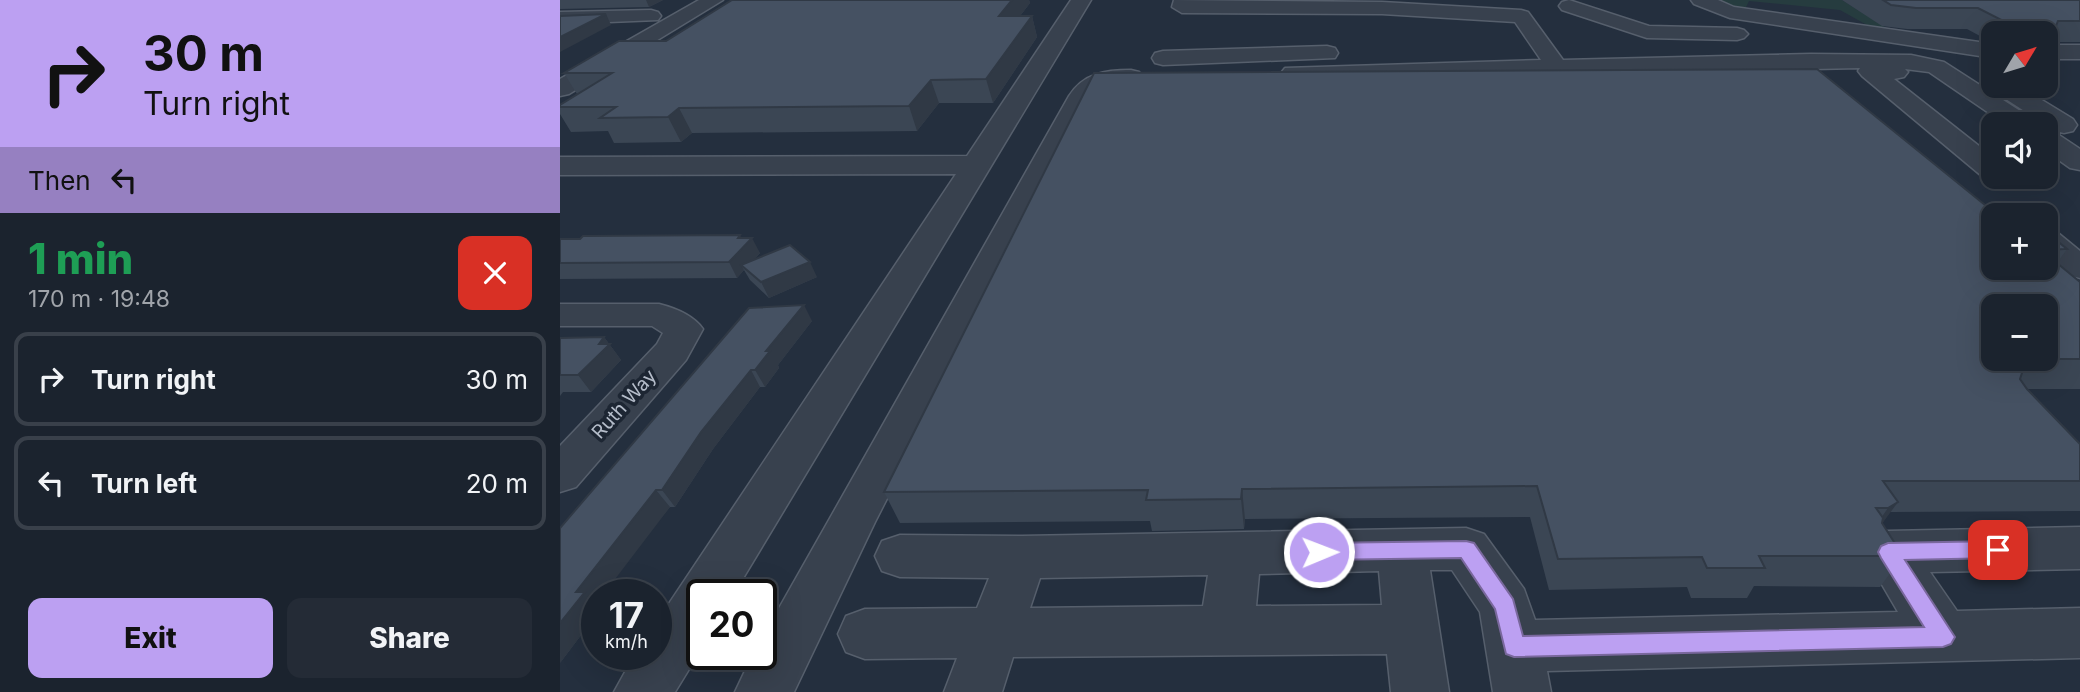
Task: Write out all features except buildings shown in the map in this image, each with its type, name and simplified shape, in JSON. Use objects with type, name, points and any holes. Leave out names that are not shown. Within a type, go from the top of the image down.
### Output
[{"type":"street","points":[[715,579],[1081,0]]},
{"type":"street","points":[[1508,0],[1556,66]]},
{"type":"street","points":[[1701,0],[1730,12],[1981,49]]},
{"type":"street","points":[[560,65],[656,23],[722,4]]},
{"type":"street","points":[[1159,67],[1183,4],[1382,8],[1521,16]]},
{"type":"street","points":[[1569,6],[1647,32],[1737,34]]},
{"type":"street","points":[[560,18],[656,23]]},
{"type":"street","points":[[560,89],[656,23]]},
{"type":"street","points":[[1626,65],[1613,46],[1647,32]]},
{"type":"street","points":[[1511,42],[1538,40]]},
{"type":"street","points":[[764,692],[851,522],[1081,96],[1092,82],[1159,67],[1463,48]]},
{"type":"street","points":[[2058,52],[2080,51]]},
{"type":"street","points":[[1159,67],[1556,66],[1911,61],[1936,67],[2004,112]]},
{"type":"street","points":[[1944,73],[1870,71],[1981,161]]},
{"type":"street","points":[[2020,98],[2068,128],[2080,162]]},
{"type":"street","points":[[560,166],[977,165]]},
{"type":"street","points":[[2058,172],[2080,172]]},
{"type":"street","points":[[2058,250],[2080,268]]},
{"type":"street","name":"Ruth Way","points":[[560,315],[659,315],[684,329],[673,351],[560,475]]},
{"type":"street","points":[[1943,637],[1888,552],[2080,548]]},
{"type":"street","points":[[900,556],[1022,557],[1466,549],[1505,606],[1518,669],[1943,637],[2080,633]]},
{"type":"street","points":[[1402,551],[1420,692]]},
{"type":"street","points":[[1227,631],[1236,553]]},
{"type":"street","points":[[973,692],[1022,557]]},
{"type":"street","points":[[643,692],[686,625]]},
{"type":"street","points":[[865,634],[1411,629]]},
{"type":"green space","points":[[1719,0],[1842,0],[1888,29],[1867,25],[1840,10],[1749,1],[1744,11]]},
{"type":"route","points":[[1319,552],[1466,549],[1505,606],[1514,646],[1943,637],[1888,552],[1998,550]]}]
